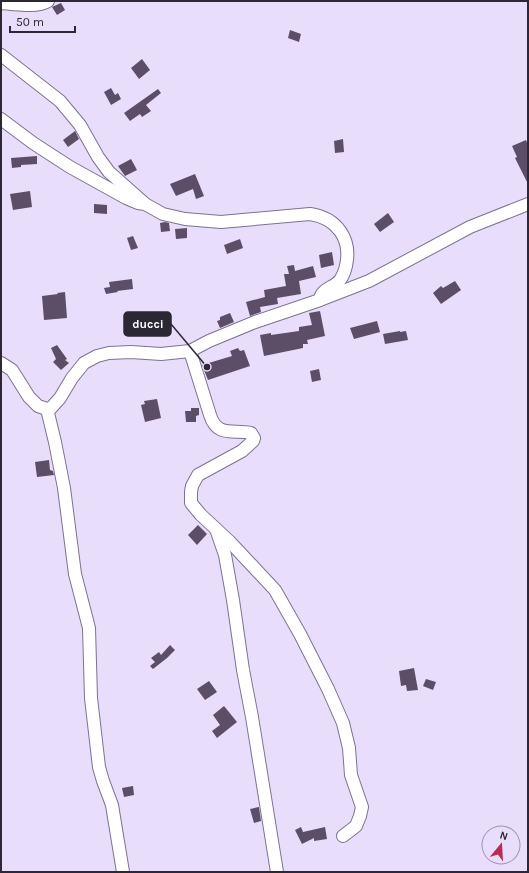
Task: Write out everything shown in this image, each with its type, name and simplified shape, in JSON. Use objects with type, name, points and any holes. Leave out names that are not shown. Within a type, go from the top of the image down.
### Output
[{"type":"street","points":[[1,3],[35,4],[47,3],[48,1]]},
{"type":"street","points":[[1,55],[60,101],[80,125],[98,157],[109,172],[145,204],[163,214],[185,219],[221,222],[247,221],[310,214],[329,221],[339,230],[347,242],[348,255],[345,269],[339,281],[324,291],[320,300]]},
{"type":"street","points":[[1,119],[33,143],[70,167],[126,198],[145,204]]},
{"type":"street","points":[[1,363],[12,370],[29,397],[38,406],[47,409],[51,408],[60,398],[84,362],[97,356],[109,353],[131,352],[161,354],[190,351],[255,322],[320,300],[369,281],[470,227],[528,204]]},
{"type":"street","points":[[190,351],[211,420],[221,430],[251,433],[254,438],[253,441],[242,451],[198,475],[190,492],[191,503],[275,590],[312,656],[343,723],[349,748],[351,775],[362,807],[356,826],[348,834],[343,836]]},
{"type":"street","points":[[47,409],[64,488],[75,574],[89,628],[91,698],[99,767],[112,805],[123,872]]},
{"type":"street","points":[[215,528],[225,556],[233,600],[243,670],[277,872]]},
{"type":"building","points":[[61,3],[65,10],[57,15],[52,7]]},
{"type":"building","points":[[290,30],[301,34],[299,42],[288,38]]},
{"type":"building","points":[[142,59],[150,70],[139,79],[131,68]]},
{"type":"building","points":[[111,88],[115,95],[118,93],[121,99],[111,105],[104,92]]},
{"type":"building","points":[[158,89],[161,93],[146,105],[151,111],[142,117],[140,114],[130,121],[124,113]]},
{"type":"building","points":[[75,131],[79,139],[68,147],[63,140]]},
{"type":"building","points":[[343,139],[344,152],[335,153],[334,141]]},
{"type":"building","points":[[526,140],[528,145],[528,184],[515,158],[517,157],[512,146]]},
{"type":"building","points":[[37,156],[37,164],[21,165],[21,167],[12,168],[11,158]]},
{"type":"building","points":[[131,159],[137,170],[125,176],[118,166]]},
{"type":"building","points":[[195,174],[204,196],[196,199],[193,189],[176,196],[170,184]]},
{"type":"building","points":[[30,191],[32,207],[13,210],[10,194]]},
{"type":"building","points":[[94,204],[107,205],[107,214],[94,213]]},
{"type":"building","points":[[388,213],[394,222],[380,232],[374,224]]},
{"type":"building","points":[[160,223],[169,223],[170,231],[161,232]]},
{"type":"building","points":[[187,228],[187,238],[176,239],[175,229]]},
{"type":"building","points":[[133,236],[138,248],[131,250],[127,238]]},
{"type":"building","points":[[240,239],[243,248],[227,254],[224,245]]},
{"type":"building","points":[[332,252],[334,265],[321,268],[319,255]]},
{"type":"building","points":[[294,265],[295,271],[313,266],[316,277],[299,281],[301,294],[277,298],[278,304],[260,307],[261,312],[250,316],[246,302],[265,297],[264,290],[286,286],[284,274],[289,274],[287,266]]},
{"type":"building","points":[[132,279],[133,289],[106,294],[104,288],[110,287],[109,282]]},
{"type":"building","points":[[455,281],[461,290],[441,304],[433,293],[441,286],[443,288]]},
{"type":"building","points":[[65,292],[67,318],[44,320],[42,296]]},
{"type":"building","points":[[320,311],[325,336],[307,340],[308,344],[303,344],[303,348],[264,356],[260,335],[299,331],[299,327],[312,325],[309,313]]},
{"type":"building","points":[[230,313],[234,322],[220,328],[217,321],[220,320],[220,317]]},
{"type":"building","points":[[377,321],[380,332],[354,339],[350,328]]},
{"type":"building","points":[[406,331],[408,340],[385,344],[383,334]]},
{"type":"building","points":[[57,345],[67,359],[65,360],[69,363],[61,370],[53,362],[56,359],[51,348]]},
{"type":"building","points":[[238,348],[240,351],[244,350],[250,366],[208,380],[202,365],[232,356],[230,351]]},
{"type":"building","points":[[319,369],[321,380],[312,382],[310,371]]},
{"type":"building","points":[[157,399],[161,418],[145,422],[141,405],[145,404],[144,401]]},
{"type":"building","points":[[191,408],[199,408],[199,415],[196,416],[196,422],[186,422],[185,411],[191,411]]},
{"type":"building","points":[[49,460],[50,470],[53,471],[54,475],[37,477],[35,462]]},
{"type":"building","points":[[198,525],[207,534],[197,545],[188,535]]},
{"type":"building","points":[[170,645],[175,650],[153,669],[150,666],[155,662],[151,658],[159,652],[161,655]]},
{"type":"building","points":[[414,668],[418,690],[407,691],[406,685],[401,686],[399,671]]},
{"type":"building","points":[[426,679],[436,682],[433,690],[423,686]]},
{"type":"building","points":[[209,681],[217,692],[205,700],[197,689]]},
{"type":"building","points":[[224,706],[237,722],[217,738],[212,731],[220,725],[213,715]]},
{"type":"building","points":[[133,786],[134,795],[124,797],[122,788]]},
{"type":"building","points":[[259,807],[261,821],[254,823],[250,809]]},
{"type":"building","points":[[301,827],[303,832],[325,827],[327,839],[314,841],[314,838],[302,844],[295,830]]},
{"type":"place","name":"ducci","points":[[207,367]]}]
